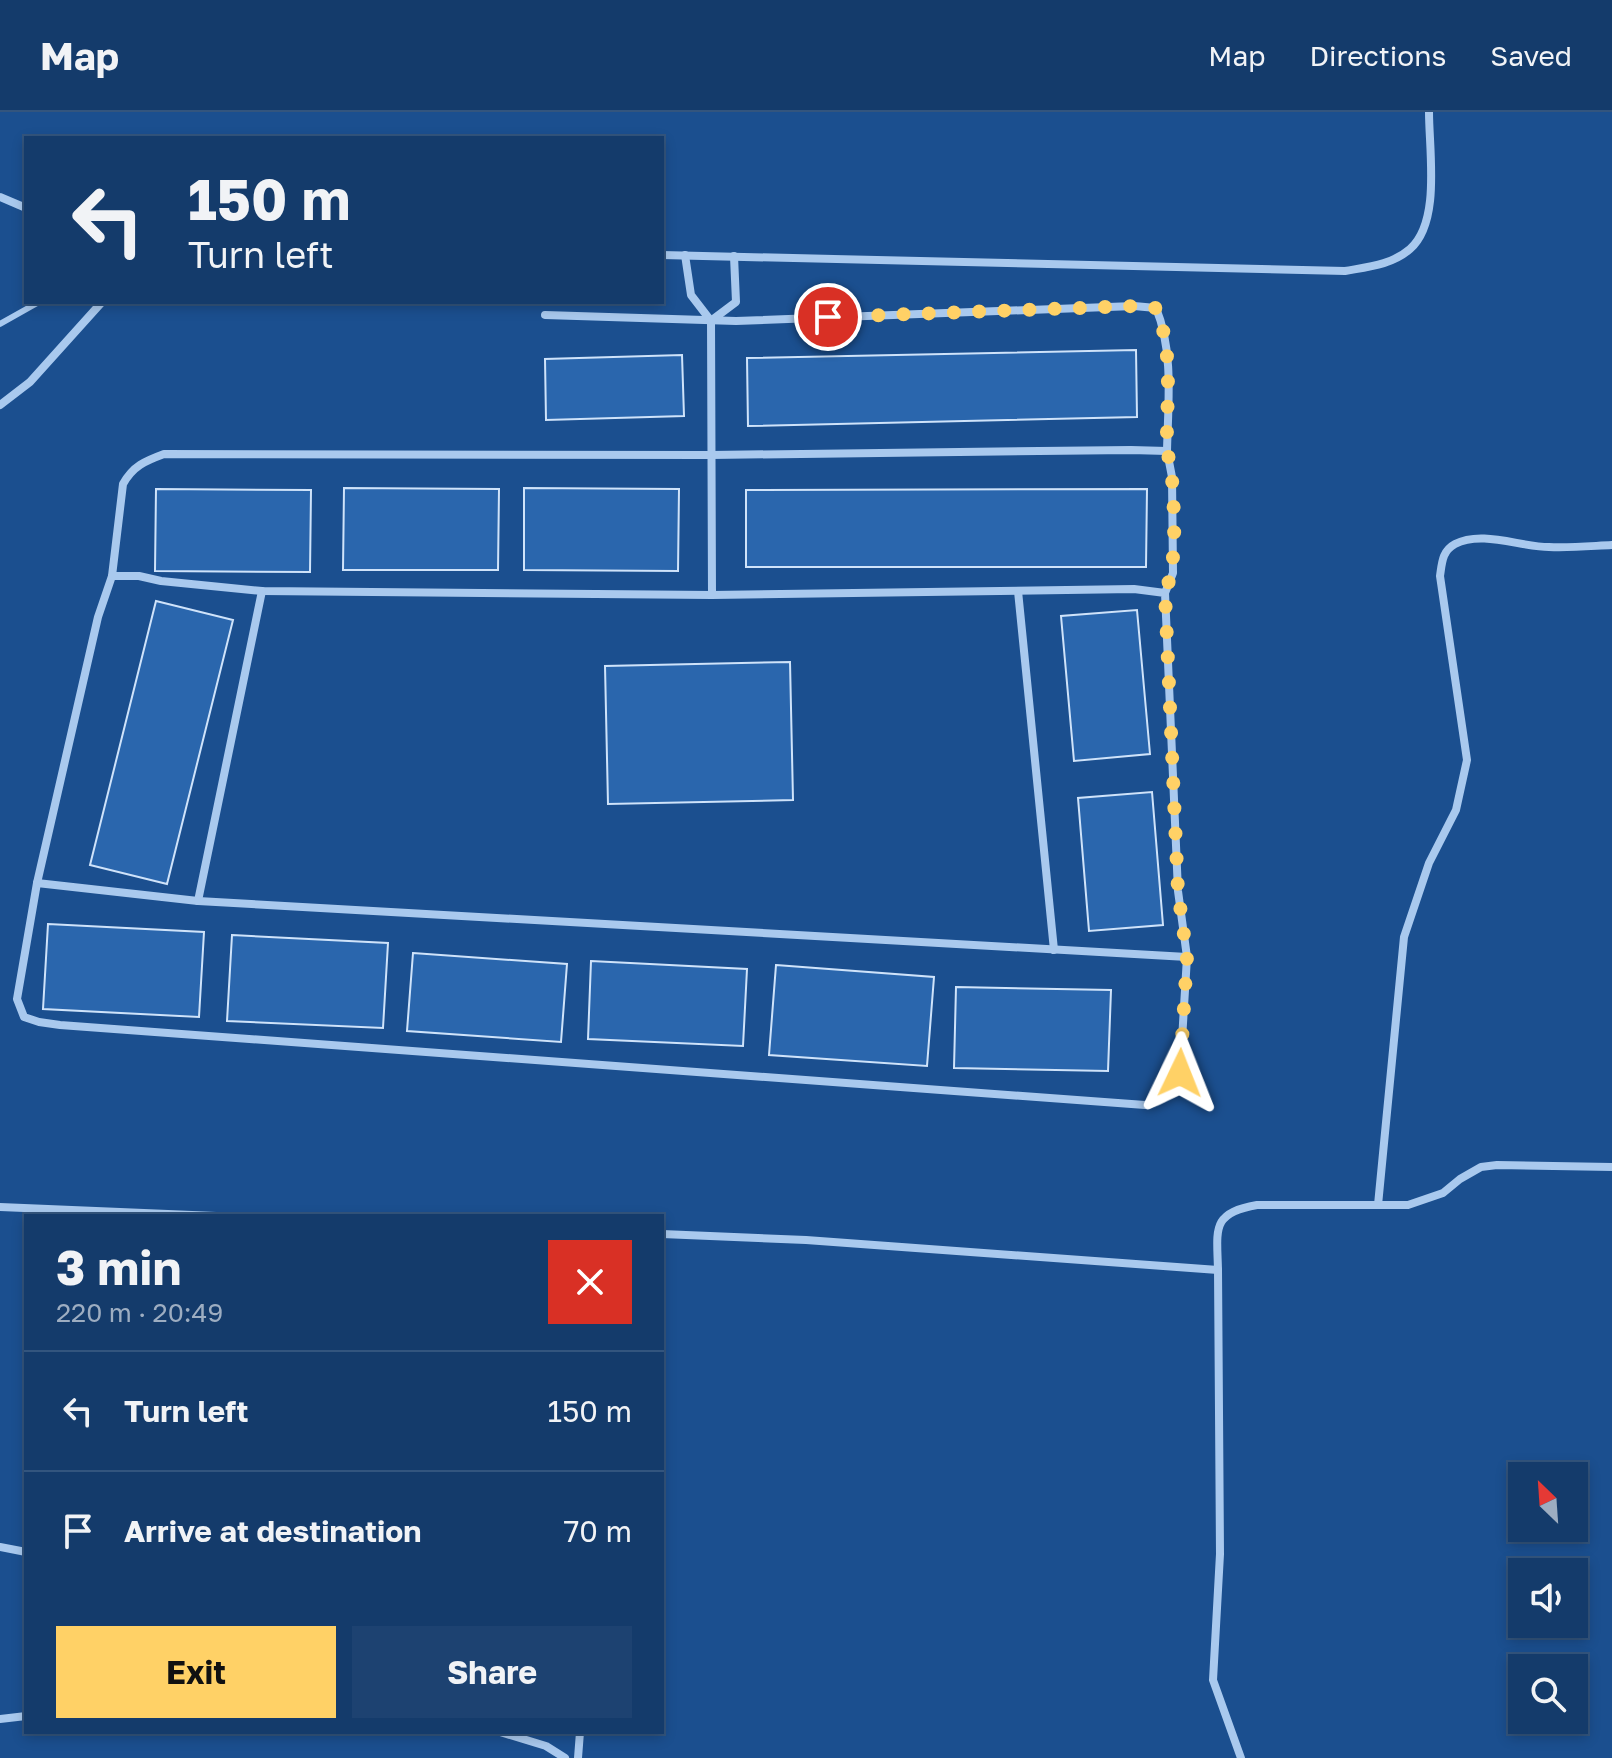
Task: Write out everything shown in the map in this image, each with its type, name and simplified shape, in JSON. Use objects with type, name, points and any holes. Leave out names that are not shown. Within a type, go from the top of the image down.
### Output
[{"type":"street","points":[[664,255],[1345,271],[1384,263],[1408,251],[1422,236],[1430,207],[1429,112]]},
{"type":"street","points":[[0,197],[24,207]]},
{"type":"street","points":[[685,255],[691,295],[711,321],[712,595]]},
{"type":"street","points":[[711,321],[736,302],[734,256]]},
{"type":"street","points":[[0,405],[30,382],[100,304]]},
{"type":"street","points":[[545,315],[711,321],[1134,306],[1156,308],[1164,327],[1168,381],[1167,451],[1172,477],[1173,573],[1165,593],[1178,891],[1187,957],[1180,1073],[1174,1089],[1162,1101],[1145,1105],[39,1022],[24,1017],[17,999],[37,883],[98,617],[112,576],[123,484],[130,471],[146,460],[164,454],[711,455],[1167,451]]},
{"type":"street","points":[[1378,1205],[1404,937],[1429,863],[1456,810],[1467,760],[1440,576],[1442,558],[1458,543],[1480,539],[1547,547],[1612,545]]},
{"type":"street","points":[[112,576],[139,576],[262,591],[712,595],[1134,589],[1165,593]]},
{"type":"street","points":[[198,901],[262,591]]},
{"type":"street","points":[[1018,591],[1054,950]]},
{"type":"street","points":[[37,883],[198,901],[1187,957]]},
{"type":"street","points":[[1241,1758],[1213,1680],[1220,1554],[1219,1221],[1240,1207],[1257,1205],[1408,1205],[1443,1193],[1481,1167],[1612,1167]]},
{"type":"street","points":[[0,1207],[168,1214]]},
{"type":"street","points":[[664,1234],[806,1240],[1218,1270]]},
{"type":"street","points":[[0,1547],[24,1552]]},
{"type":"street","points":[[0,1719],[24,1716]]},
{"type":"street","points":[[507,1734],[546,1746],[565,1758]]},
{"type":"street","points":[[578,1758],[580,1734]]},
{"type":"lane","points":[[0,324],[35,304]]},
{"type":"building","points":[[1136,350],[1137,417],[748,426],[747,358]]},
{"type":"building","points":[[682,355],[684,416],[546,420],[545,359]]},
{"type":"building","points":[[344,488],[499,489],[498,570],[343,570]]},
{"type":"building","points":[[524,488],[679,489],[678,571],[524,570]]},
{"type":"building","points":[[156,489],[311,490],[310,572],[155,571]]},
{"type":"building","points":[[1147,489],[1146,567],[746,567],[746,490]]},
{"type":"building","points":[[156,601],[233,620],[167,884],[90,865]]},
{"type":"building","points":[[1137,610],[1150,754],[1074,761],[1061,616]]},
{"type":"building","points":[[790,662],[793,800],[608,804],[605,666]]},
{"type":"building","points":[[1152,792],[1163,925],[1089,931],[1078,798]]},
{"type":"building","points":[[48,924],[204,932],[199,1017],[43,1009]]},
{"type":"building","points":[[232,935],[388,943],[383,1028],[227,1021]]},
{"type":"building","points":[[413,953],[567,964],[561,1042],[407,1031]]},
{"type":"building","points":[[591,961],[747,969],[743,1046],[588,1039]]},
{"type":"building","points":[[776,965],[934,977],[927,1066],[769,1055]]},
{"type":"building","points":[[956,987],[1111,990],[1108,1071],[954,1068]]},
{"type":"route","points":[[828,317],[1134,306],[1156,308],[1164,327],[1168,381],[1167,451],[1172,477],[1173,573],[1165,593],[1178,891],[1187,957],[1180,1073]]}]
